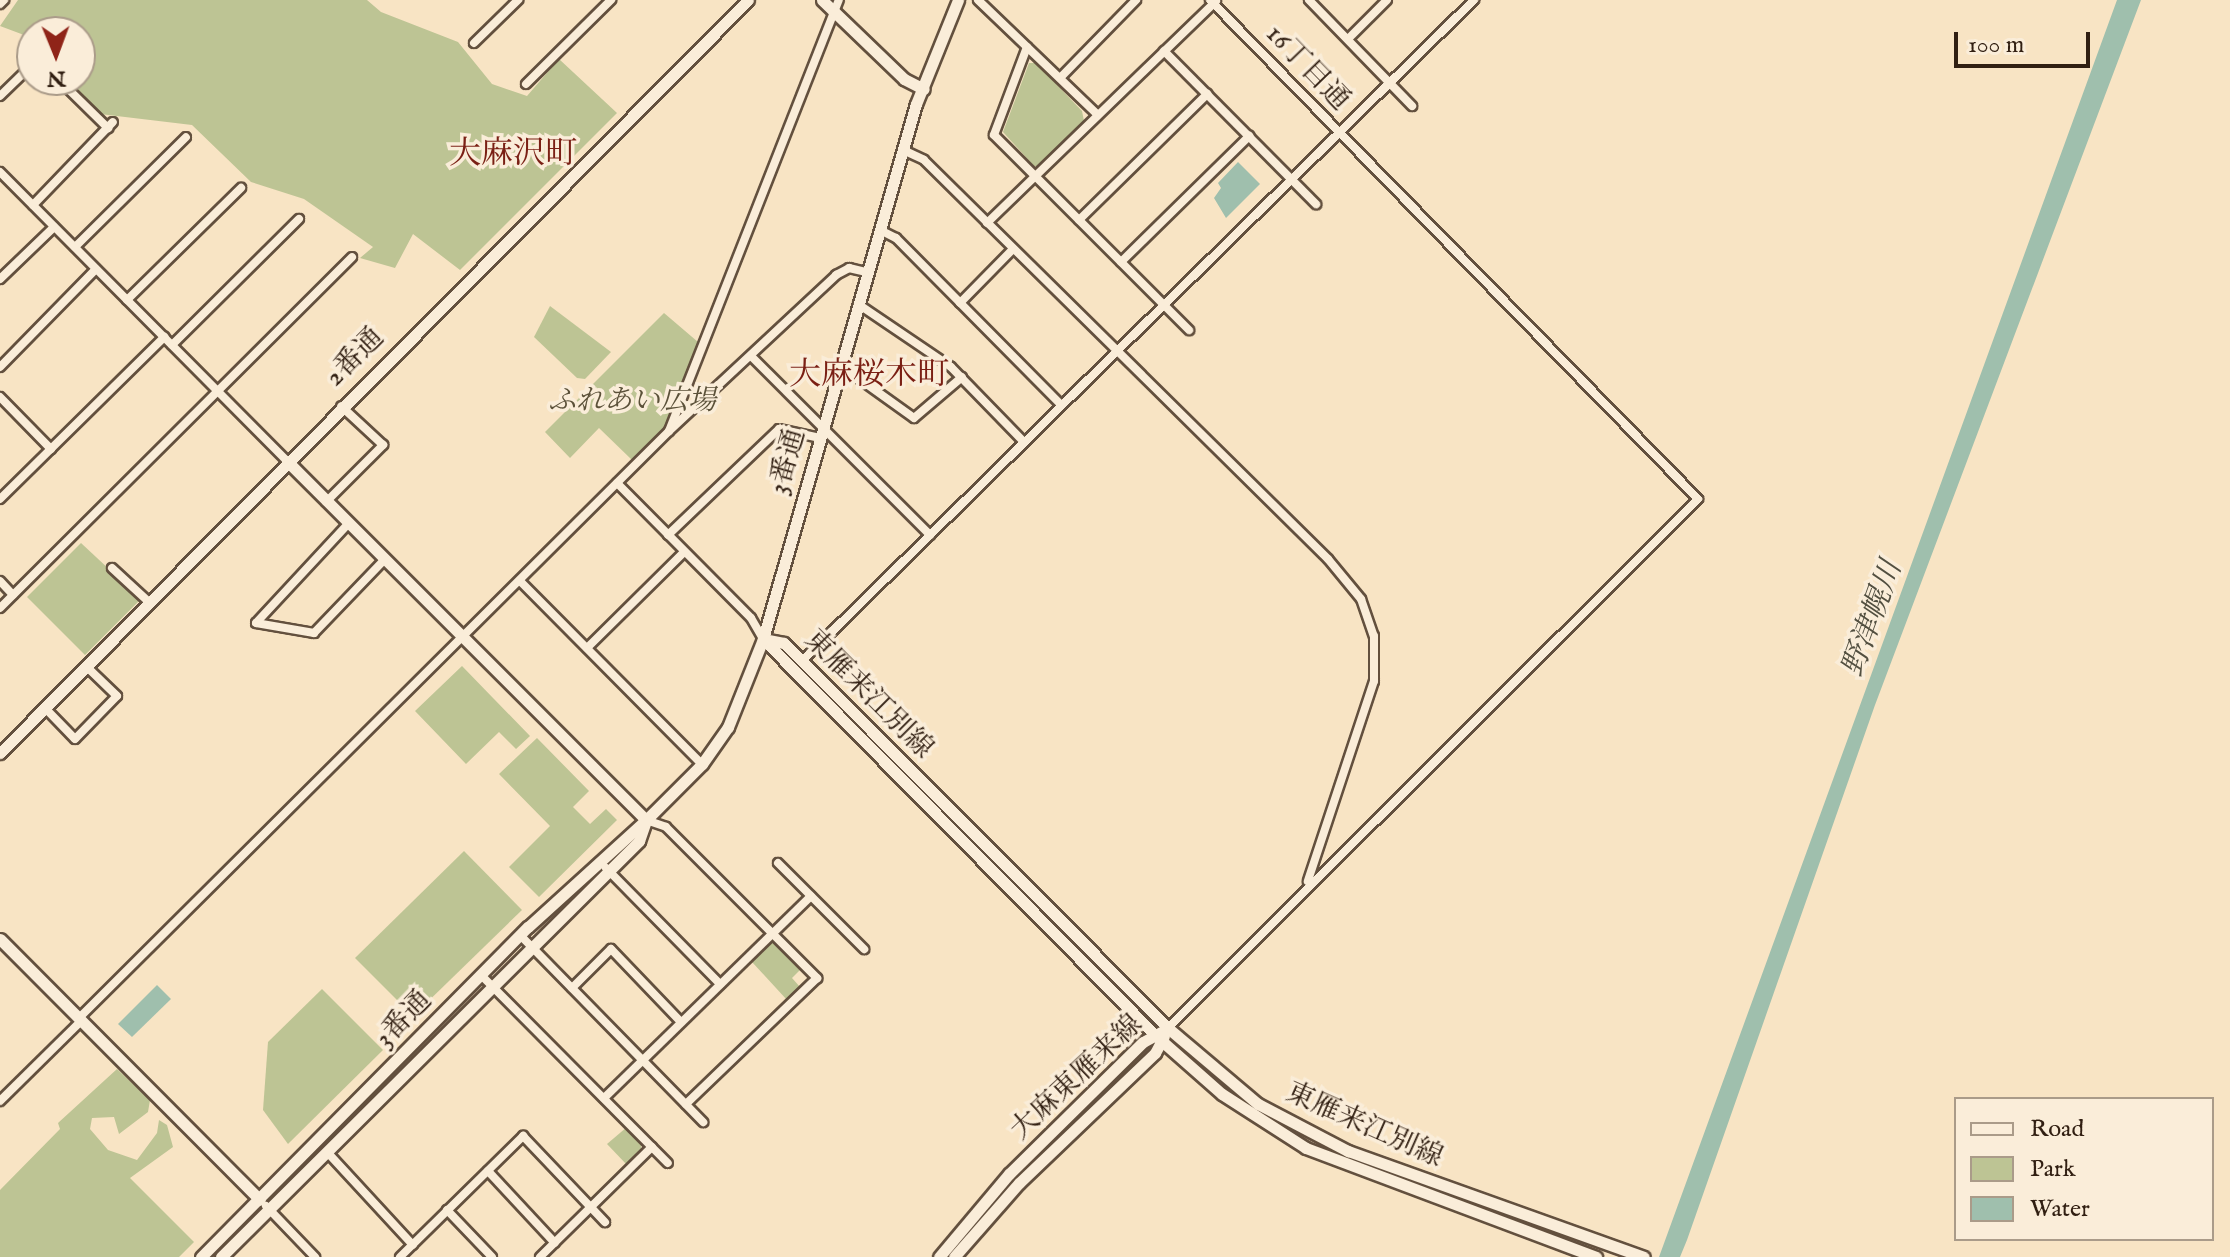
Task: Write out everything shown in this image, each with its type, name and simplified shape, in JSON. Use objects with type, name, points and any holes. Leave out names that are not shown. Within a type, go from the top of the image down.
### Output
[{"type":"main road","name":"2番通","points":[[0,753],[341,406],[748,0]]},
{"type":"main road","points":[[822,0],[904,79],[924,89]]},
{"type":"main road","name":"3番通","points":[[201,1257],[520,935],[646,820],[702,764],[736,712],[763,639],[903,150],[958,0]]},
{"type":"main road","points":[[287,461],[646,820]]},
{"type":"main road","name":"東雁来江別線","points":[[763,639],[784,643],[1168,1028],[1258,1104],[1313,1136],[1644,1257]]},
{"type":"main road","name":"東雁来江別線","points":[[763,639],[1158,1038],[1222,1094],[1306,1148],[1596,1257]]},
{"type":"main road","name":"3番通","points":[[221,1257],[639,841],[646,820]]},
{"type":"main road","points":[[0,939],[260,1200]]},
{"type":"main road","name":"大麻東雁来線","points":[[939,1257],[1009,1174],[1168,1028]]},
{"type":"main road","name":"大麻東雁来線","points":[[954,1257],[994,1209],[1155,1053],[1158,1038]]},
{"type":"street","points":[[474,43],[518,0]]},
{"type":"street","points":[[526,84],[611,0]]},
{"type":"street","points":[[669,431],[839,0]]},
{"type":"street","points":[[978,0],[1098,115]]},
{"type":"street","points":[[1060,78],[1136,0]]},
{"type":"street","points":[[1309,0],[1412,106]]},
{"type":"street","points":[[1348,39],[1387,0]]},
{"type":"street","points":[[802,661],[1474,0]]},
{"type":"street","points":[[987,223],[1213,1]]},
{"type":"street","name":"16丁目通","points":[[1213,1],[1698,499],[1298,896]]},
{"type":"street","points":[[1027,47],[994,135],[1033,178],[1189,330]]},
{"type":"street","points":[[1164,51],[1316,204]]},
{"type":"street","points":[[0,96],[16,80]]},
{"type":"street","points":[[1079,220],[1207,94]]},
{"type":"street","points":[[33,205],[111,125],[77,96]]},
{"type":"street","points":[[1121,262],[1249,136]]},
{"type":"street","points":[[75,247],[186,137]]},
{"type":"street","points":[[903,150],[924,160],[1346,578],[1371,624],[1374,681],[1317,866],[1298,896],[1168,1028]]},
{"type":"street","points":[[0,172],[287,461]]},
{"type":"street","points":[[127,300],[241,188]]},
{"type":"street","points":[[172,345],[299,219]]},
{"type":"street","points":[[0,279],[54,227]]},
{"type":"street","points":[[880,230],[896,238],[1061,405]]},
{"type":"street","points":[[960,303],[1013,249]]},
{"type":"street","points":[[0,608],[352,257]]},
{"type":"street","points":[[0,1101],[669,431],[752,357],[836,275],[849,268],[867,272]]},
{"type":"street","points":[[0,367],[96,269]]},
{"type":"street","points":[[858,304],[962,377],[1024,442]]},
{"type":"street","points":[[0,499],[164,337]]},
{"type":"street","points":[[752,357],[821,432],[930,535]]},
{"type":"street","points":[[840,365],[914,418],[962,377]]},
{"type":"street","points":[[0,397],[51,449]]},
{"type":"street","points":[[326,502],[383,445],[341,406]]},
{"type":"street","points":[[668,535],[779,429],[821,432]]},
{"type":"street","points":[[617,483],[683,553],[751,618],[763,639]]},
{"type":"street","points":[[348,524],[256,623],[314,633],[385,559]]},
{"type":"street","points":[[587,648],[683,553]]},
{"type":"street","points":[[112,568],[150,603]]},
{"type":"street","points":[[0,581],[13,595]]},
{"type":"street","points":[[520,581],[702,764]]},
{"type":"street","points":[[45,708],[75,739],[117,696],[87,667]]},
{"type":"street","points":[[646,820],[666,827],[817,978],[686,1104]]},
{"type":"street","points":[[599,860],[720,984]]},
{"type":"street","points":[[778,863],[864,949]]},
{"type":"street","points":[[604,1098],[811,896]]},
{"type":"street","points":[[520,935],[703,1122]]},
{"type":"street","points":[[572,988],[611,949],[681,1022]]},
{"type":"street","points":[[481,975],[668,1163]]},
{"type":"street","points":[[400,1257],[523,1136],[605,1222]]},
{"type":"street","points":[[540,1257],[652,1147]]},
{"type":"street","points":[[328,1153],[413,1245]]},
{"type":"street","points":[[488,1171],[555,1243]]},
{"type":"street","points":[[260,1200],[315,1257]]},
{"type":"street","points":[[447,1210],[492,1257]]},
{"type":"green space","points":[[18,0],[367,0],[381,12],[458,42],[492,84],[527,96],[559,59],[617,113],[460,270],[413,234],[395,268],[360,258],[373,247],[304,199],[251,182],[192,125],[100,114],[82,96],[96,96],[96,16],[16,16],[16,32],[0,26]]},
{"type":"green space","points":[[1029,63],[1036,63],[1082,111],[1084,121],[1041,166],[1034,166],[1003,132]]},
{"type":"green space","points":[[550,306],[611,352],[585,379],[577,378],[534,337]]},
{"type":"green space","name":"ふれあい広場","points":[[664,313],[698,342],[667,427],[632,460],[599,428],[570,458],[545,432]]},
{"type":"green space","points":[[81,543],[141,599],[85,655],[27,597]]},
{"type":"green space","points":[[462,666],[530,736],[516,749],[499,732],[466,764],[415,711]]},
{"type":"green space","points":[[537,738],[589,791],[573,807],[590,824],[606,809],[617,820],[539,897],[509,867],[550,826],[499,774]]},
{"type":"green space","points":[[464,851],[522,910],[413,1016],[355,958]]},
{"type":"green space","points":[[771,941],[800,970],[792,978],[800,987],[787,1000],[752,962]]},
{"type":"green space","points":[[322,989],[383,1050],[288,1144],[263,1110],[268,1042]]},
{"type":"green space","points":[[117,1069],[150,1100],[148,1112],[119,1134],[114,1117],[92,1118],[90,1129],[108,1150],[137,1160],[157,1133],[159,1120],[167,1125],[173,1147],[130,1178],[194,1242],[179,1257],[0,1257],[0,1190],[60,1129],[58,1123]]},
{"type":"green space","points":[[627,1127],[641,1143],[641,1152],[627,1165],[607,1144]]},
{"type":"water","points":[[2117,0],[2141,0],[1875,705],[1687,1240],[1680,1257],[1659,1257]]},
{"type":"water","points":[[1238,162],[1260,184],[1226,218],[1214,198],[1221,188],[1218,183]]},
{"type":"water","points":[[157,985],[171,999],[132,1037],[118,1024]]},
{"type":"district","name":"大麻沢町","points":[[513,155]]},
{"type":"district","name":"大麻桜木町","points":[[869,376]]},
{"type":"water label","name":"野津幌川","points":[[1873,619]]}]
